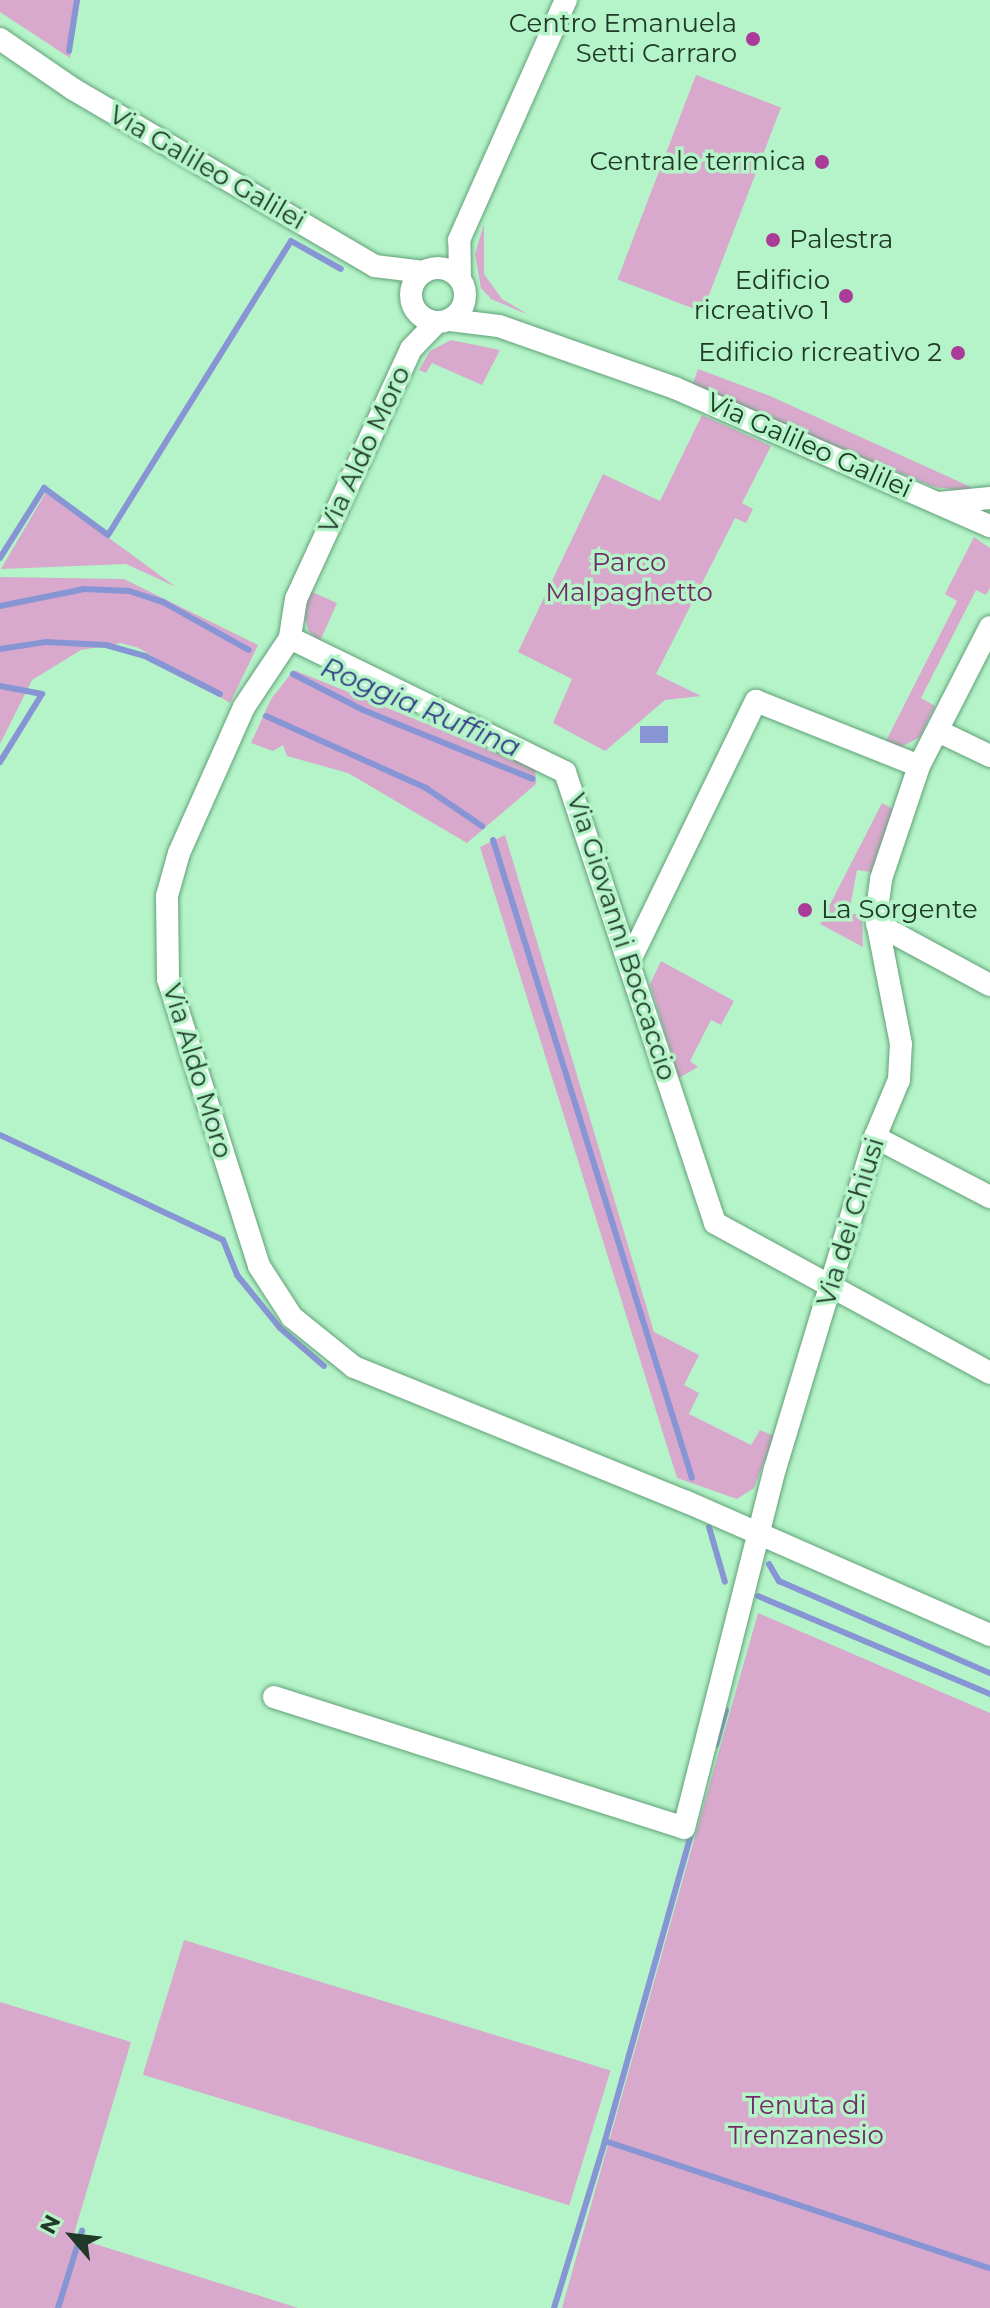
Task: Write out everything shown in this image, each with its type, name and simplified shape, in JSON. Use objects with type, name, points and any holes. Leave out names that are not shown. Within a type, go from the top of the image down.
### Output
[{"type":"street","points":[[412,302],[427,270],[459,240],[566,0]]},
{"type":"street","name":"Via Galileo Galilei","points":[[0,39],[107,109],[375,266],[427,270]]},
{"type":"street","points":[[375,266],[426,319],[444,321],[461,310],[463,287],[459,240]]},
{"type":"street","points":[[427,270],[447,269],[463,287]]},
{"type":"street","name":"Via Galileo Galilei","points":[[463,287],[499,326]]},
{"type":"street","name":"Via Aldo Moro","points":[[412,302],[411,349],[296,599],[290,638],[239,718],[179,853],[163,921],[172,994],[267,1283],[312,1336],[354,1367],[758,1533],[990,1635]]},
{"type":"street","name":"Via Galileo Galilei","points":[[444,321],[499,326],[755,421],[990,526]]},
{"type":"street","name":"Via Aldo Moro","points":[[411,349],[444,321]]},
{"type":"street","name":"Via Galileo Galilei","points":[[938,503],[990,498]]},
{"type":"street","name":"Via dei Chiusi","points":[[274,1697],[684,1828],[758,1533],[875,1137],[896,1088],[901,1057],[877,924],[881,879],[919,766],[990,627]]},
{"type":"street","name":"Via Giovanni Boccaccio","points":[[290,638],[565,772],[631,958],[713,1220],[990,1373]]},
{"type":"street","points":[[631,958],[756,701],[919,766]]},
{"type":"street","points":[[938,731],[990,756]]},
{"type":"street","points":[[877,924],[990,985]]},
{"type":"street","points":[[875,1137],[990,1197]]},
{"type":"green space","points":[[0,0],[80,0],[70,58],[0,12]]},
{"type":"green space","points":[[696,75],[781,108],[702,312],[618,279]]},
{"type":"green space","points":[[484,224],[484,274],[502,299],[529,315],[491,299],[481,288],[475,254]]},
{"type":"green space","points":[[451,340],[500,350],[482,385],[432,363],[426,373],[419,370],[430,351]]},
{"type":"green space","points":[[698,369],[770,396],[971,487],[969,491],[934,487],[692,386]]},
{"type":"green space","name":"Parco Malpaghetto","points":[[702,415],[771,446],[742,503],[753,509],[746,523],[735,518],[656,674],[701,696],[665,700],[605,751],[553,723],[572,679],[518,652],[603,474],[660,501]]},
{"type":"green space","points":[[46,492],[176,587],[126,564],[1,569]]},
{"type":"green space","points":[[974,537],[990,548],[990,588],[986,595],[976,590],[921,698],[935,706],[920,737],[895,750],[884,745],[957,601],[945,594]]},
{"type":"green space","points":[[0,577],[124,579],[258,645],[230,703],[139,648],[121,643],[81,650],[32,680],[0,744]]},
{"type":"green space","points":[[310,591],[337,603],[320,641],[309,632],[303,612]]},
{"type":"green space","points":[[294,670],[535,768],[536,784],[467,843],[348,773],[287,756],[283,745],[273,751],[251,743],[271,699]]},
{"type":"green space","points":[[882,803],[893,809],[871,872],[857,870],[849,913],[862,915],[863,947],[820,924]]},
{"type":"green space","points":[[505,835],[654,1332],[699,1355],[684,1385],[699,1393],[689,1414],[751,1445],[760,1430],[774,1436],[754,1488],[737,1499],[677,1478],[480,847]]},
{"type":"green space","points":[[661,961],[734,1001],[721,1025],[711,1020],[690,1061],[698,1067],[679,1078],[650,984]]},
{"type":"green space","name":"Tenuta di Trenzanesio","points":[[758,1613],[990,1713],[990,2308],[562,2308]]},
{"type":"green space","points":[[184,1940],[611,2070],[569,2205],[143,2075]]},
{"type":"green space","points":[[0,2002],[131,2042],[73,2237],[298,2308],[0,2308]]},
{"type":"water","points":[[640,726],[668,726],[668,743],[640,743]]},
{"type":"waterway","points":[[69,51],[77,0]]},
{"type":"waterway","points":[[0,558],[44,488],[108,535],[291,241],[341,269]]},
{"type":"waterway","name":"Roggia Ruffina","points":[[0,606],[84,589],[129,591],[163,602],[249,650]]},
{"type":"waterway","points":[[0,649],[46,642],[106,645],[145,656],[220,694]]},
{"type":"waterway","name":"Roggia Ruffina","points":[[293,674],[363,710],[533,779]]},
{"type":"waterway","points":[[0,686],[42,694],[0,762]]},
{"type":"waterway","points":[[266,716],[426,788],[482,826]]},
{"type":"waterway","points":[[493,840],[692,1478]]},
{"type":"waterway","points":[[0,1135],[223,1240],[237,1275],[280,1328],[324,1366]]},
{"type":"waterway","points":[[709,1527],[725,1582]]},
{"type":"waterway","name":"Roggia Ruffina","points":[[769,1564],[779,1581],[990,1673]]},
{"type":"waterway","points":[[758,1596],[990,1694]]},
{"type":"waterway","points":[[716,1745],[726,1710]]},
{"type":"waterway","points":[[692,1831],[605,2141],[990,2268]]},
{"type":"waterway","points":[[554,2308],[605,2141]]},
{"type":"waterway","points":[[58,2308],[82,2231]]},
{"type":"place","name":"Centro Emanuela Setti Carraro","points":[[753,39]]},
{"type":"place","name":"Centrale termica","points":[[822,162]]},
{"type":"place","name":"Palestra","points":[[773,240]]},
{"type":"place","name":"Edificio ricreativo 1","points":[[846,296]]},
{"type":"place","name":"Edificio ricreativo 2","points":[[958,353]]},
{"type":"place","name":"La Sorgente","points":[[805,910]]}]
